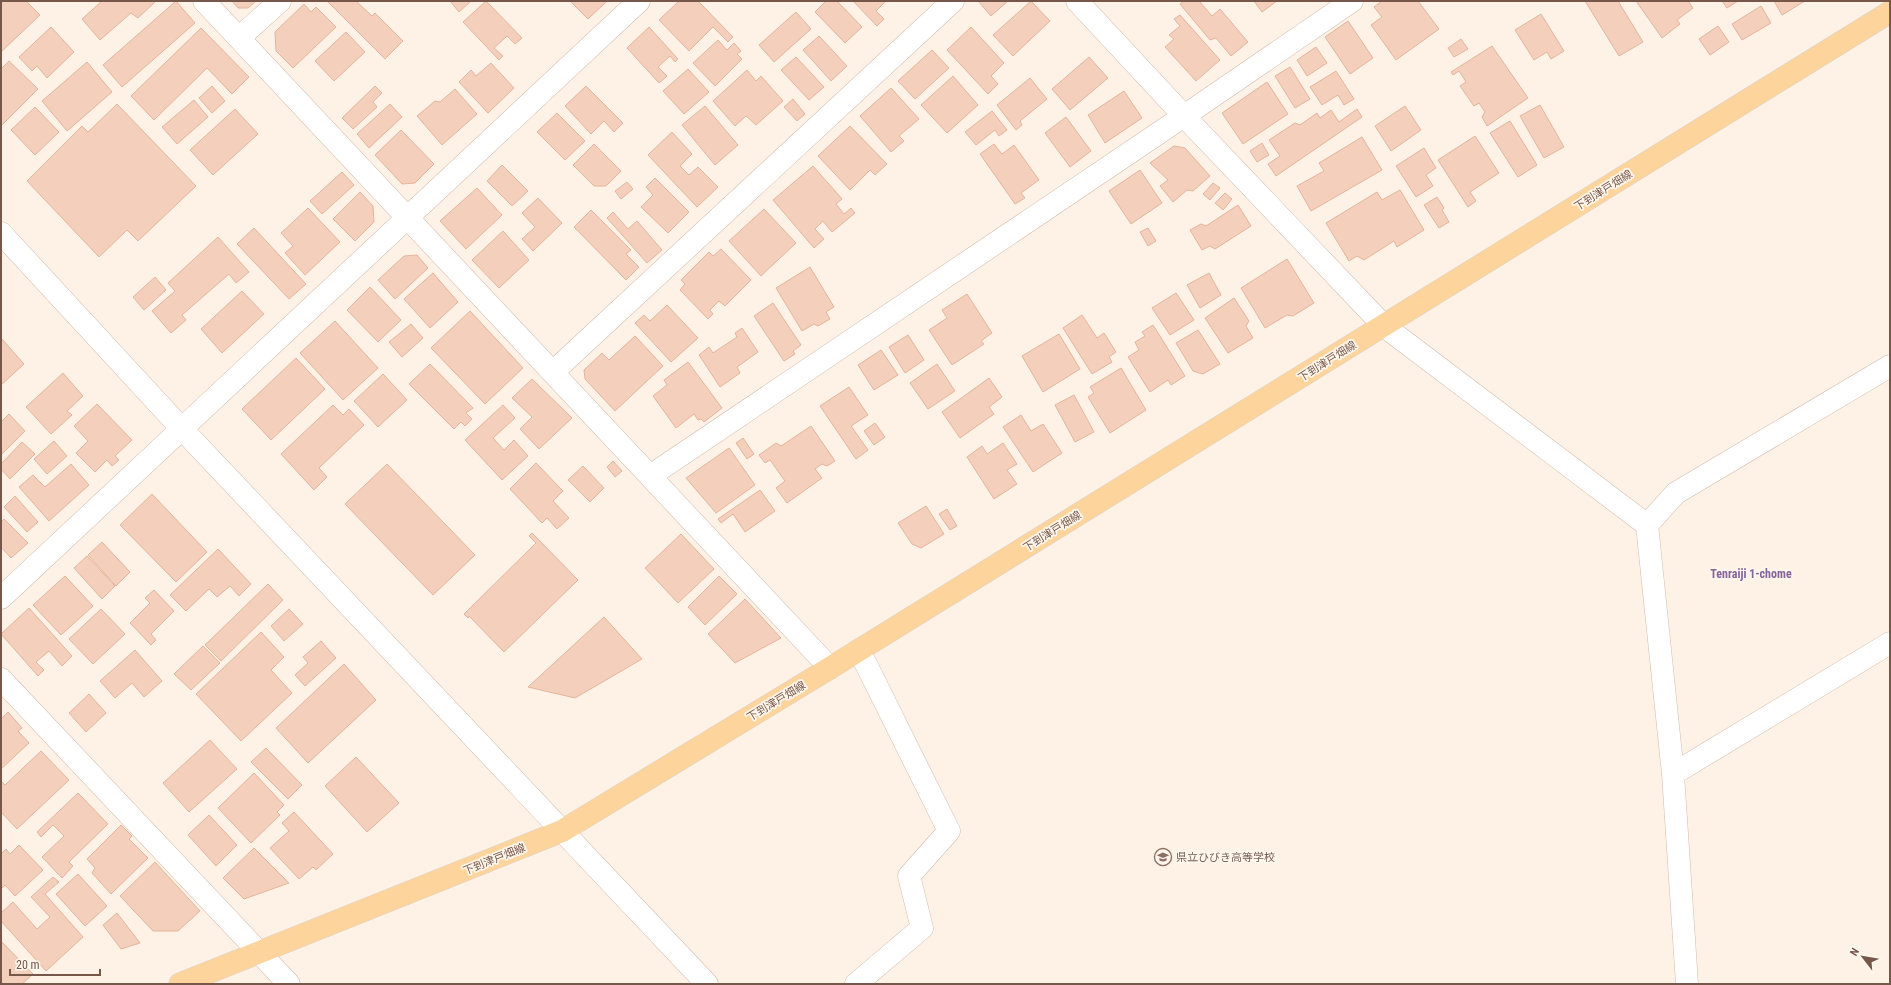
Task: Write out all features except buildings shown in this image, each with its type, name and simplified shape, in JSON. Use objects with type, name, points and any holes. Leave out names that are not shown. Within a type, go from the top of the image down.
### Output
[{"type":"main road","name":"下到津戸畑線","points":[[180,984],[562,831],[830,668],[1890,12]]},
{"type":"street","points":[[204,1],[830,668]]},
{"type":"street","points":[[239,38],[280,1]]},
{"type":"street","points":[[1,598],[639,1]]},
{"type":"street","points":[[553,372],[953,1]]},
{"type":"street","points":[[1077,1],[1384,326],[1647,525],[1673,774],[1686,984]]},
{"type":"street","points":[[650,476],[1352,1]]},
{"type":"street","points":[[1,233],[182,429],[707,984]]},
{"type":"street","points":[[1647,525],[1676,493],[1890,366]]},
{"type":"street","points":[[1673,774],[1890,643]]},
{"type":"street","points":[[856,984],[922,928],[909,876],[949,831],[859,650]]},
{"type":"street","points":[[1,679],[289,984]]},
{"type":"place","name":"県立ひびき高等学校","points":[[1163,857]]},
{"type":"district","name":"Tenraiji 1-chome","points":[[1751,574]]}]
